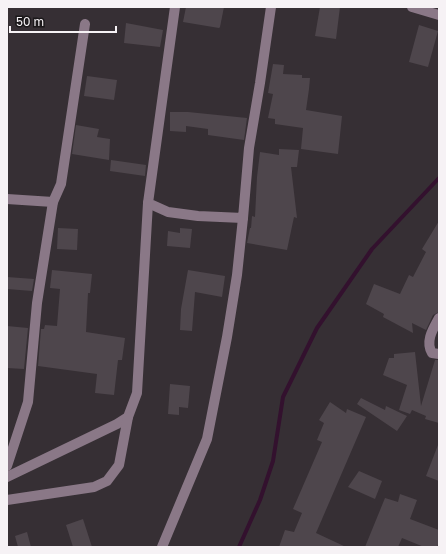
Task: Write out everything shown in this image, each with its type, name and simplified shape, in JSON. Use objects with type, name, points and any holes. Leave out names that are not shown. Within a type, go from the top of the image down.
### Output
[{"type":"street","points":[[7,500],[94,487],[107,481],[119,465],[128,417],[137,393],[148,203],[175,7]]},
{"type":"street","points":[[162,547],[207,439],[227,337],[237,275],[249,148],[271,7]]},
{"type":"street","points":[[412,7],[439,15]]},
{"type":"street","points":[[7,466],[28,402],[37,303],[53,202],[61,184],[85,24]]},
{"type":"street","points":[[7,199],[53,202]]},
{"type":"street","points":[[148,203],[168,212],[198,216],[243,218]]},
{"type":"street","points":[[439,318],[429,339],[429,347],[432,353],[439,354]]},
{"type":"street","points":[[7,477],[117,424],[128,417]]},
{"type":"building","points":[[186,7],[224,7],[220,27],[183,22]]},
{"type":"building","points":[[320,7],[340,7],[336,39],[315,36]]},
{"type":"building","points":[[126,23],[163,30],[160,47],[124,43]]},
{"type":"building","points":[[419,25],[438,31],[428,67],[409,62]]},
{"type":"building","points":[[273,64],[284,65],[283,74],[302,75],[302,78],[310,78],[306,110],[342,116],[338,154],[301,149],[303,128],[275,124],[275,119],[268,118],[273,94],[268,93]]},
{"type":"building","points":[[87,76],[117,80],[114,100],[84,96]]},
{"type":"building","points":[[170,112],[188,112],[247,118],[244,140],[208,135],[208,129],[186,126],[186,132],[170,131]]},
{"type":"building","points":[[76,125],[99,129],[97,137],[110,139],[109,160],[72,154]]},
{"type":"building","points":[[279,149],[299,150],[297,167],[291,167],[297,218],[294,217],[287,250],[247,243],[251,228],[252,216],[255,217],[260,152],[279,155]]},
{"type":"building","points":[[111,160],[146,165],[145,176],[110,171]]},
{"type":"building","points":[[439,221],[439,312],[433,315],[426,330],[412,323],[413,333],[383,317],[384,314],[366,304],[374,284],[400,294],[409,275],[413,277],[426,252],[422,249]]},
{"type":"building","points":[[58,228],[78,229],[77,250],[57,249]]},
{"type":"building","points":[[180,228],[192,229],[190,248],[167,246],[168,231],[180,233]]},
{"type":"building","points":[[52,270],[92,274],[90,293],[88,293],[86,332],[125,338],[122,360],[118,360],[114,395],[95,393],[97,374],[38,366],[41,329],[44,329],[45,325],[57,326],[60,289],[50,288]]},
{"type":"building","points":[[188,270],[225,276],[222,297],[195,292],[192,331],[180,330],[181,309]]},
{"type":"building","points":[[7,277],[34,279],[32,291],[7,289]]},
{"type":"building","points":[[7,326],[28,328],[24,369],[7,368]]},
{"type":"building","points":[[415,352],[421,406],[435,360],[439,360],[439,423],[425,419],[426,416],[412,410],[410,414],[399,410],[407,385],[383,375],[389,358],[394,358],[394,354]]},
{"type":"building","points":[[170,384],[190,386],[188,408],[179,407],[179,415],[168,414]]},
{"type":"building","points":[[361,398],[385,410],[386,406],[407,416],[397,431],[357,404]]},
{"type":"building","points":[[330,402],[346,413],[347,409],[366,417],[316,533],[346,547],[279,547],[285,530],[294,532],[302,513],[293,509],[322,442],[317,440],[324,423],[319,420]]},
{"type":"building","points":[[438,445],[439,446],[439,481],[426,476]]},
{"type":"building","points":[[359,471],[382,481],[375,499],[348,487]]},
{"type":"building","points":[[400,494],[417,500],[410,519],[439,530],[439,542],[437,547],[424,547],[402,538],[398,547],[365,547],[385,498],[398,502]]},
{"type":"building","points":[[83,519],[92,547],[73,547],[66,525]]},
{"type":"building","points":[[27,532],[31,547],[18,547],[15,536]]},
{"type":"waterway","points":[[239,547],[260,500],[273,461],[283,397],[317,328],[372,249],[439,178]]}]
